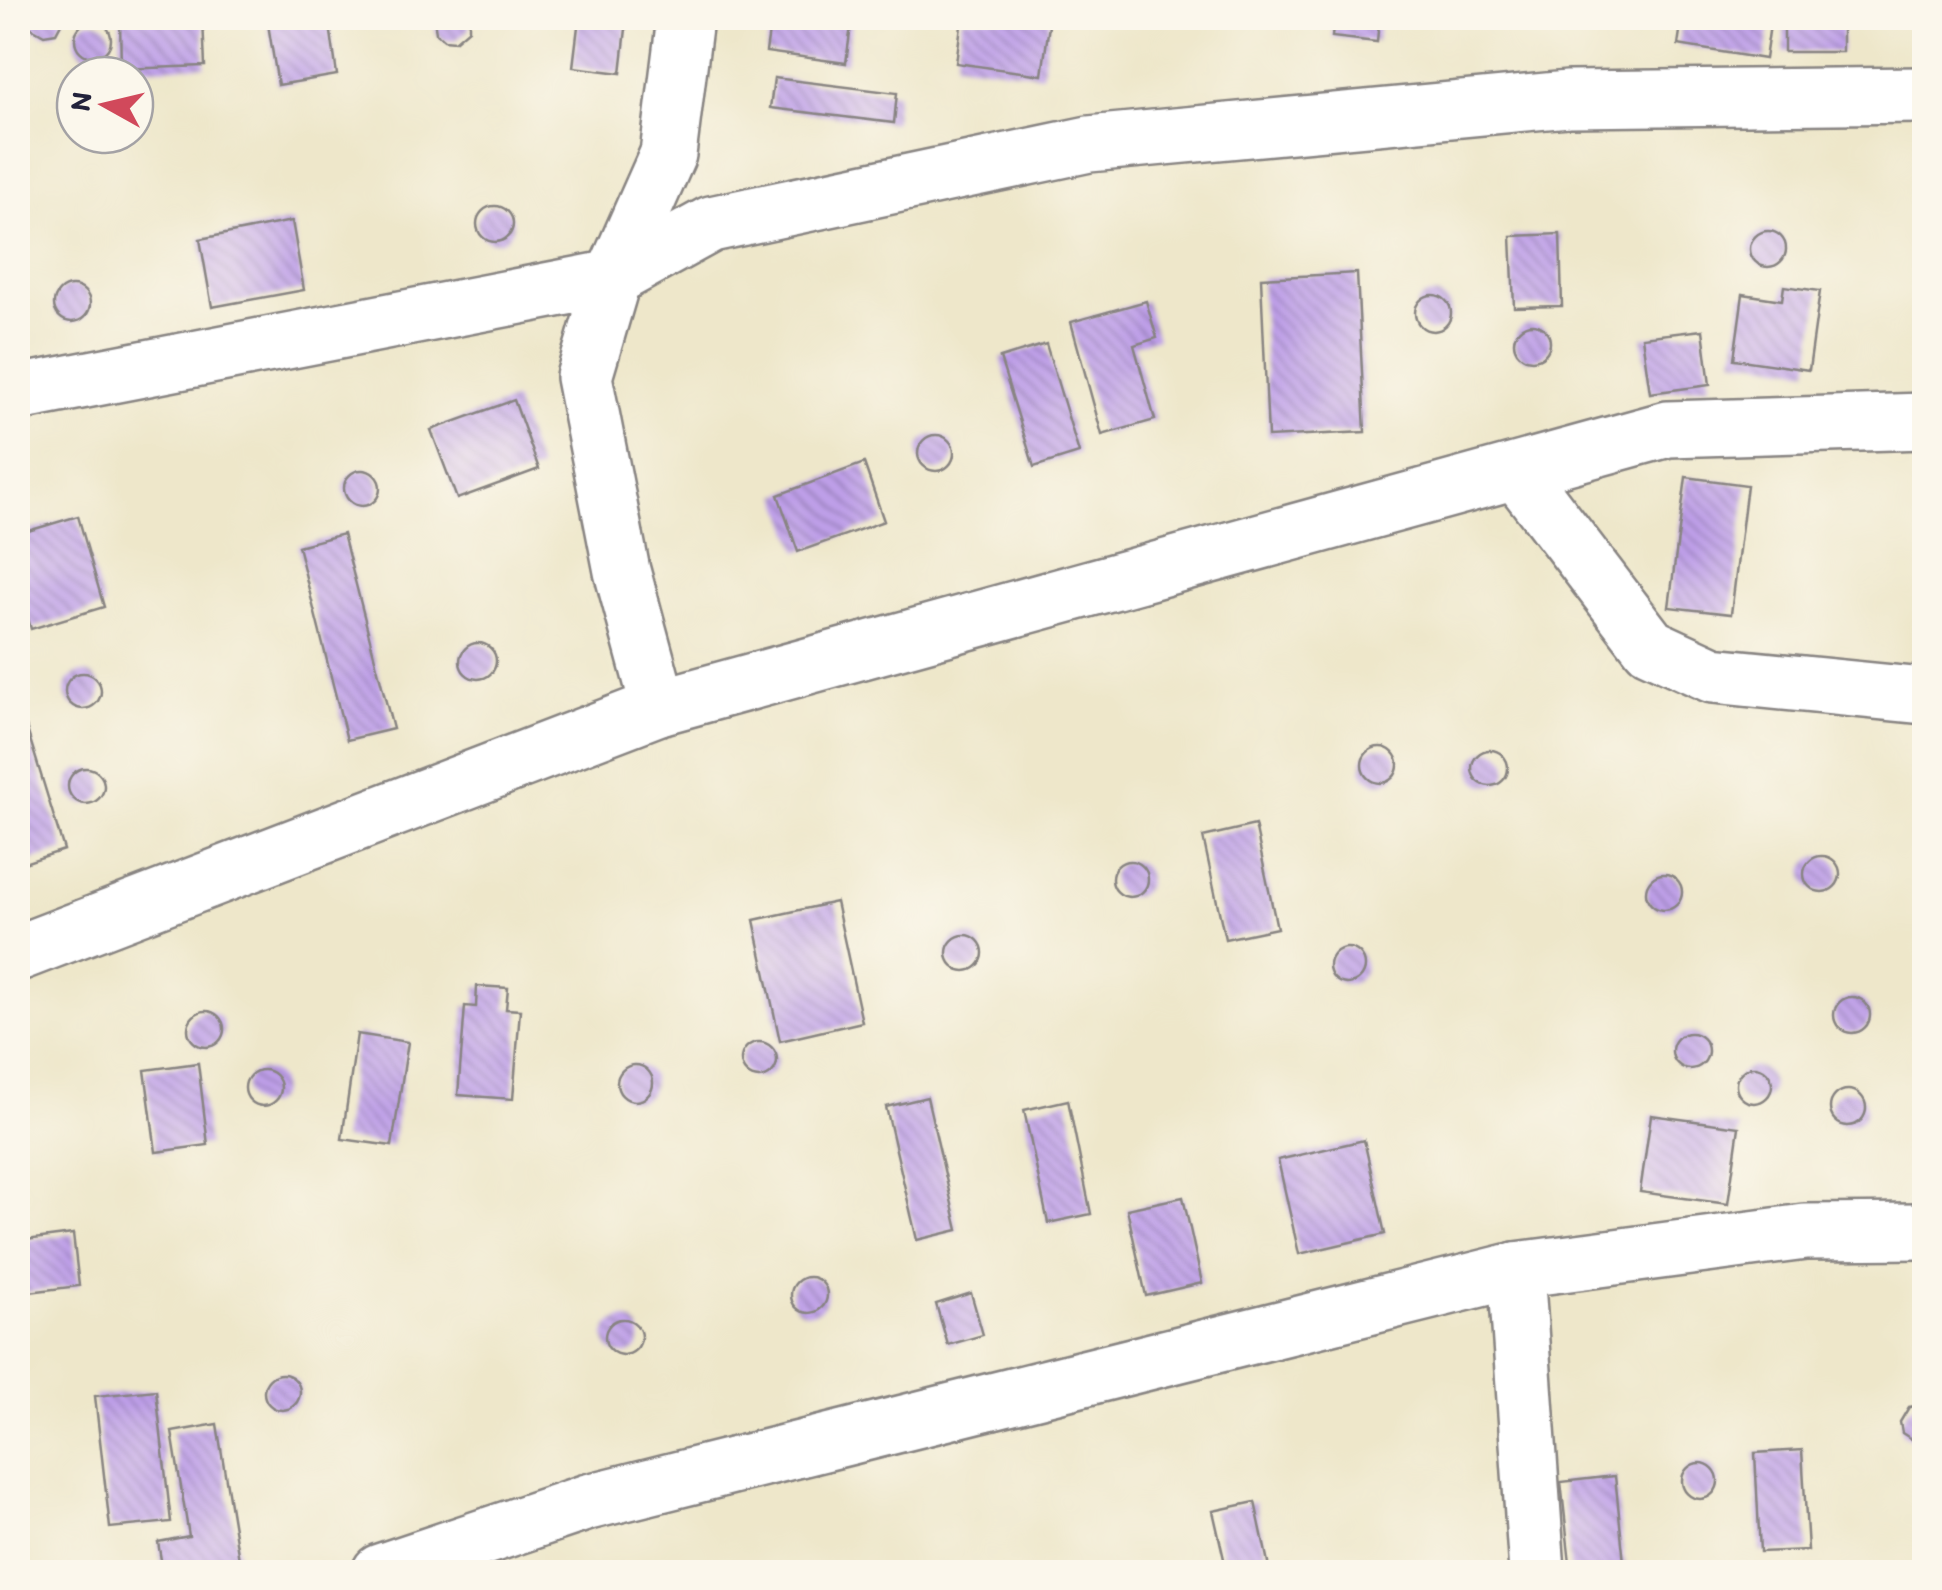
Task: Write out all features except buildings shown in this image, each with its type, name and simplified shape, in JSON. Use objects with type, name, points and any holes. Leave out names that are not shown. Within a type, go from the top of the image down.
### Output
[{"type":"street","points":[[659,707],[622,571],[584,378],[613,278],[668,154],[685,18]]},
{"type":"street","points":[[18,394],[613,278],[711,224],[1089,144],[1568,99],[1924,96]]},
{"type":"street","points":[[18,953],[659,707],[1668,429],[1924,420]]},
{"type":"street","points":[[1517,472],[1650,646],[1713,674],[1924,696]]},
{"type":"street","points":[[380,1572],[588,1502],[1516,1270],[1806,1232],[1924,1231]]},
{"type":"street","points":[[1516,1270],[1537,1572]]}]
